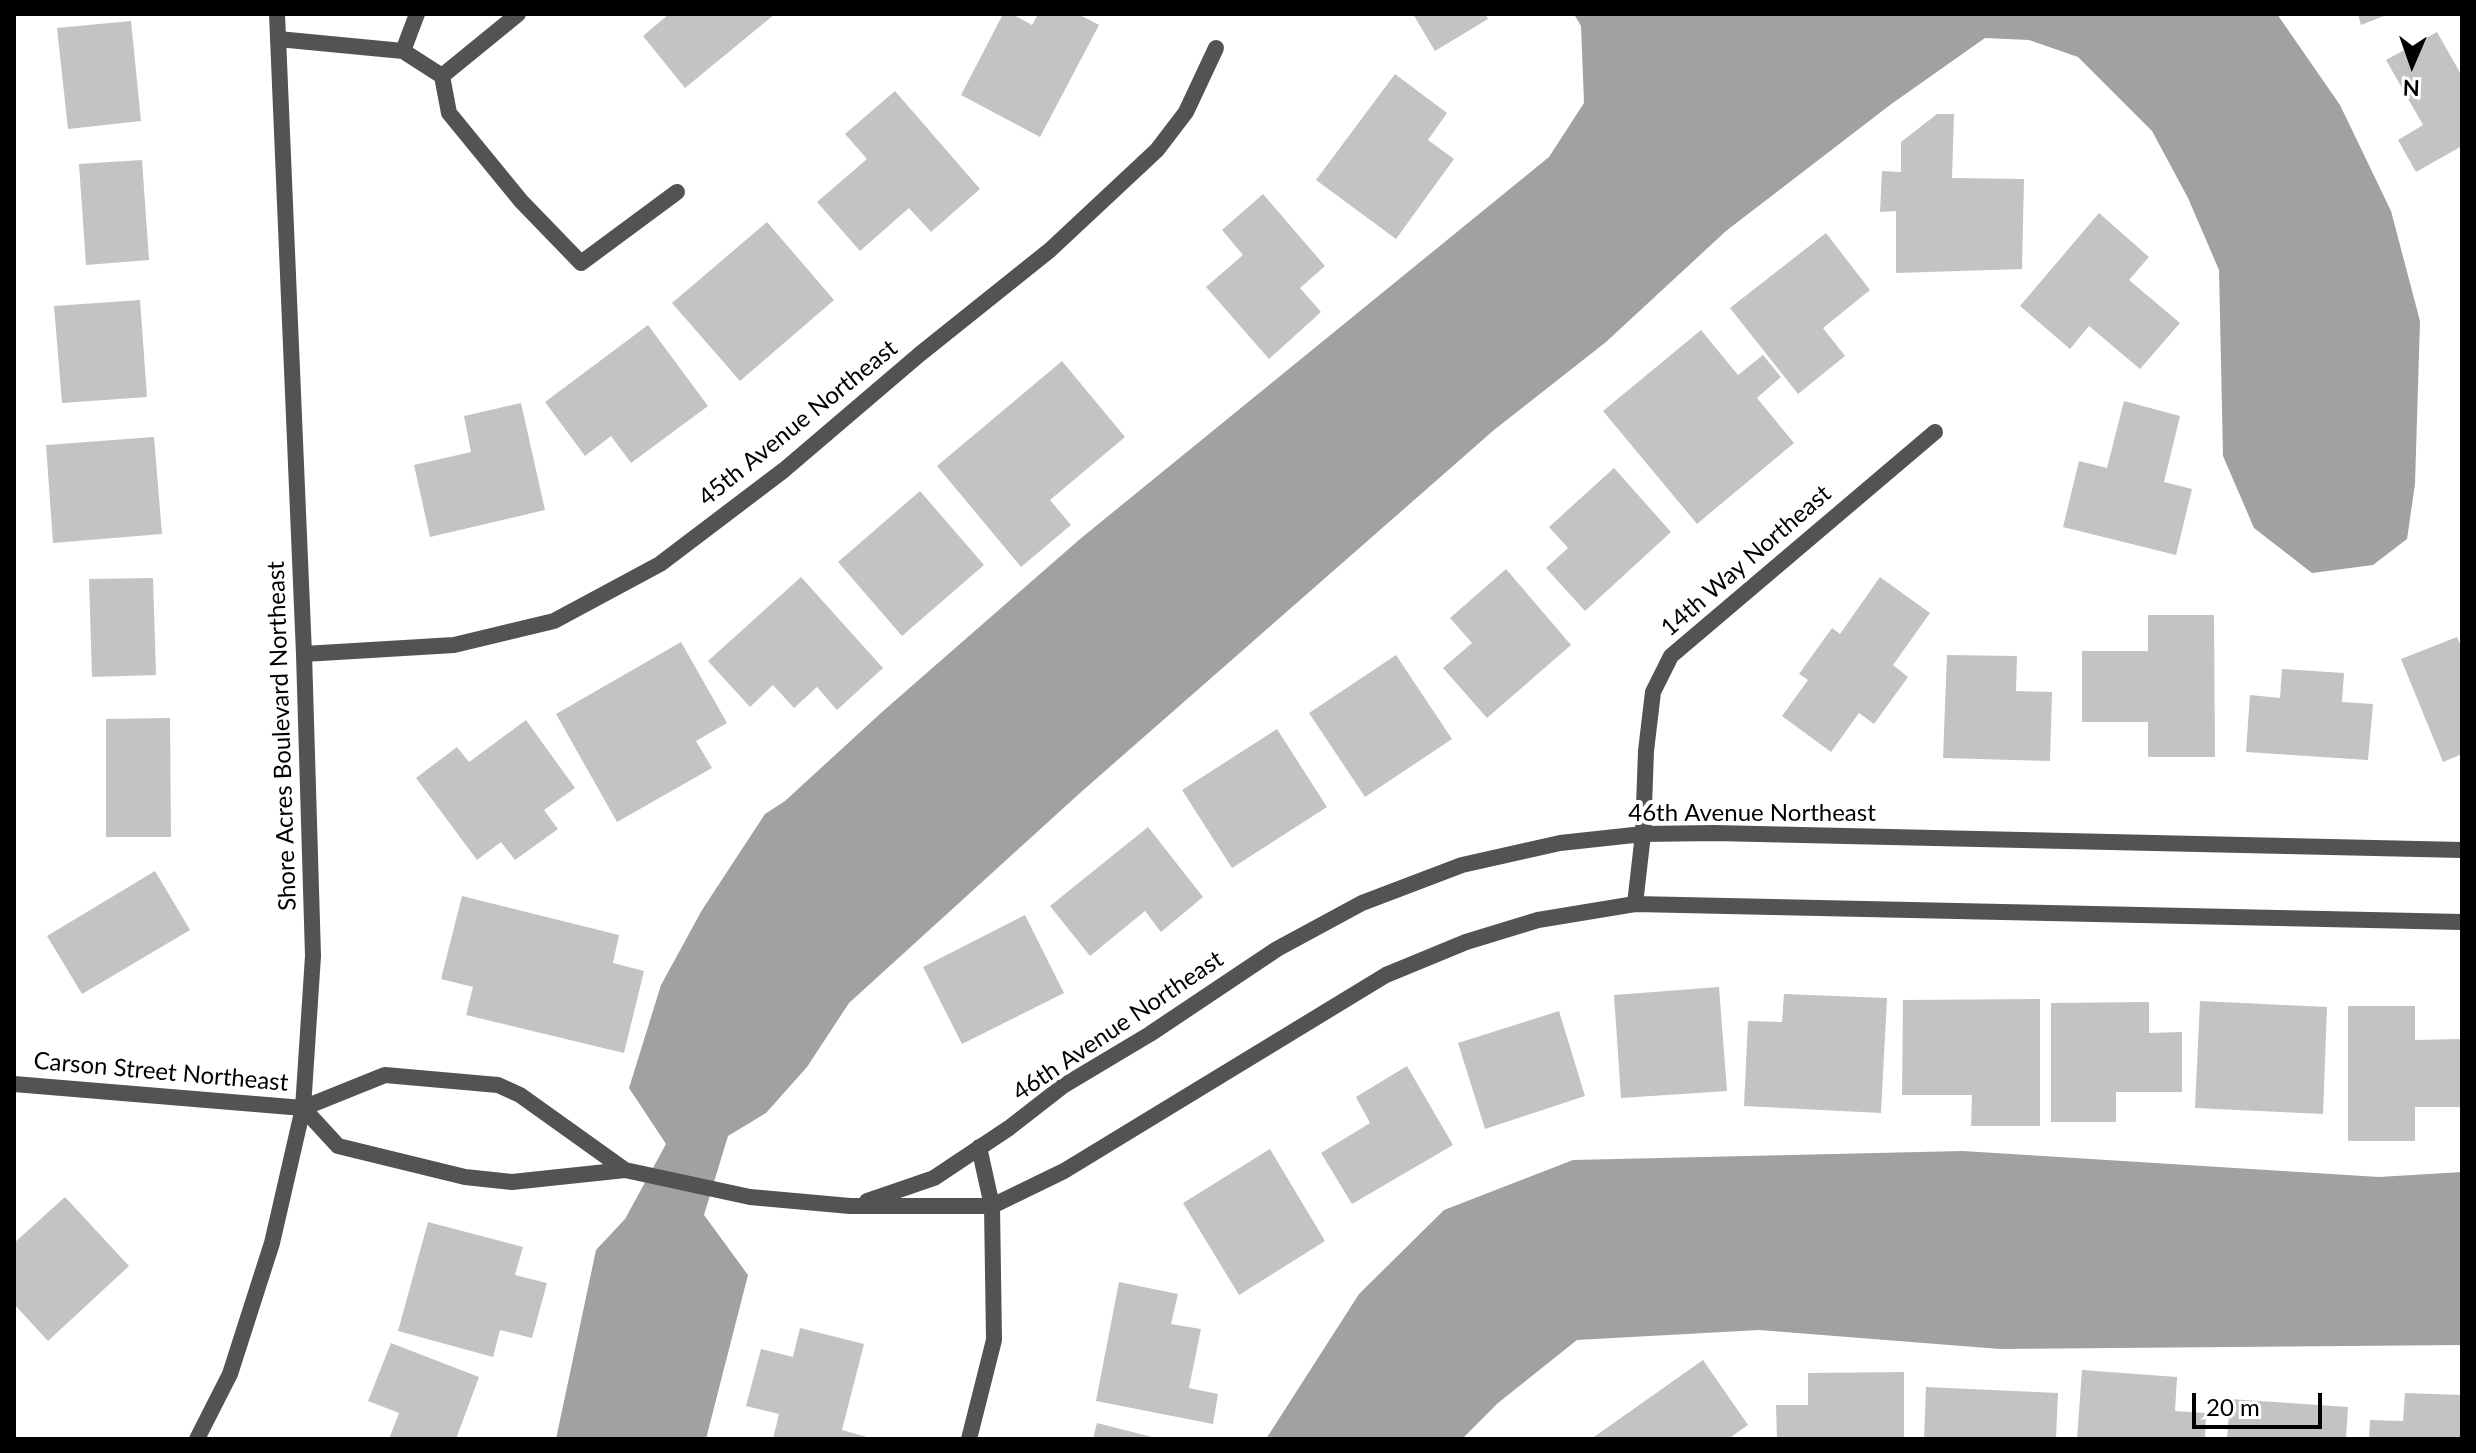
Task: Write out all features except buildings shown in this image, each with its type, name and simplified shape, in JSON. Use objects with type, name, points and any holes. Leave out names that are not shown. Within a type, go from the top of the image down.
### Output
[{"type":"street","name":"Shore Acres Boulevard Northeast","points":[[197,1439],[230,1374],[272,1243],[303,1108],[313,956],[304,654],[277,14]]},
{"type":"street","points":[[403,51],[417,14]]},
{"type":"street","points":[[442,76],[518,14]]},
{"type":"street","points":[[278,39],[403,51],[442,76],[449,113],[521,201],[581,263],[677,192]]},
{"type":"street","name":"45th Avenue Northeast","points":[[304,654],[454,645],[554,621],[660,564],[784,470],[1060,240],[1157,150],[1186,112],[1216,48]]},
{"type":"street","name":"14th Way Northeast","points":[[1635,904],[1653,692],[1671,656],[1935,432]]},
{"type":"street","name":"46th Avenue Northeast","points":[[850,1206],[934,1178],[1063,1086],[1150,1034],[1277,949],[1362,903],[1462,865],[1560,843],[1643,834],[1730,833],[2462,850]]},
{"type":"street","name":"46th Avenue Northeast","points":[[625,1170],[520,1095],[498,1085],[385,1075],[303,1108],[338,1146],[465,1177],[512,1182],[625,1170],[750,1197],[850,1206],[992,1206],[1064,1171],[1386,975],[1466,942],[1538,920],[1635,904],[2462,922]]},
{"type":"street","name":"Carson Street Northeast","points":[[14,1084],[303,1108]]},
{"type":"street","points":[[969,1439],[994,1340],[992,1206],[979,1147]]},
{"type":"shaded area","points":[[1574,14],[2277,14],[2340,105],[2391,211],[2420,321],[2415,484],[2407,539],[2373,565],[2312,573],[2254,528],[2223,456],[2219,270],[2188,198],[2152,131],[2078,57],[2029,40],[1985,38],[1890,105],[1726,231],[1606,342],[1494,430],[1080,793],[849,1003],[807,1067],[766,1113],[728,1136],[704,1215],[748,1275],[706,1439],[556,1439],[596,1250],[625,1219],[666,1144],[629,1088],[661,985],[702,910],[765,814],[785,801],[1080,539],[1549,157],[1584,103],[1581,26]]},
{"type":"shaded area","points":[[1963,1151],[2379,1177],[2462,1172],[2462,1345],[2000,1349],[1759,1330],[1577,1340],[1498,1403],[1462,1439],[1266,1439],[1359,1294],[1444,1210],[1573,1160]]}]
